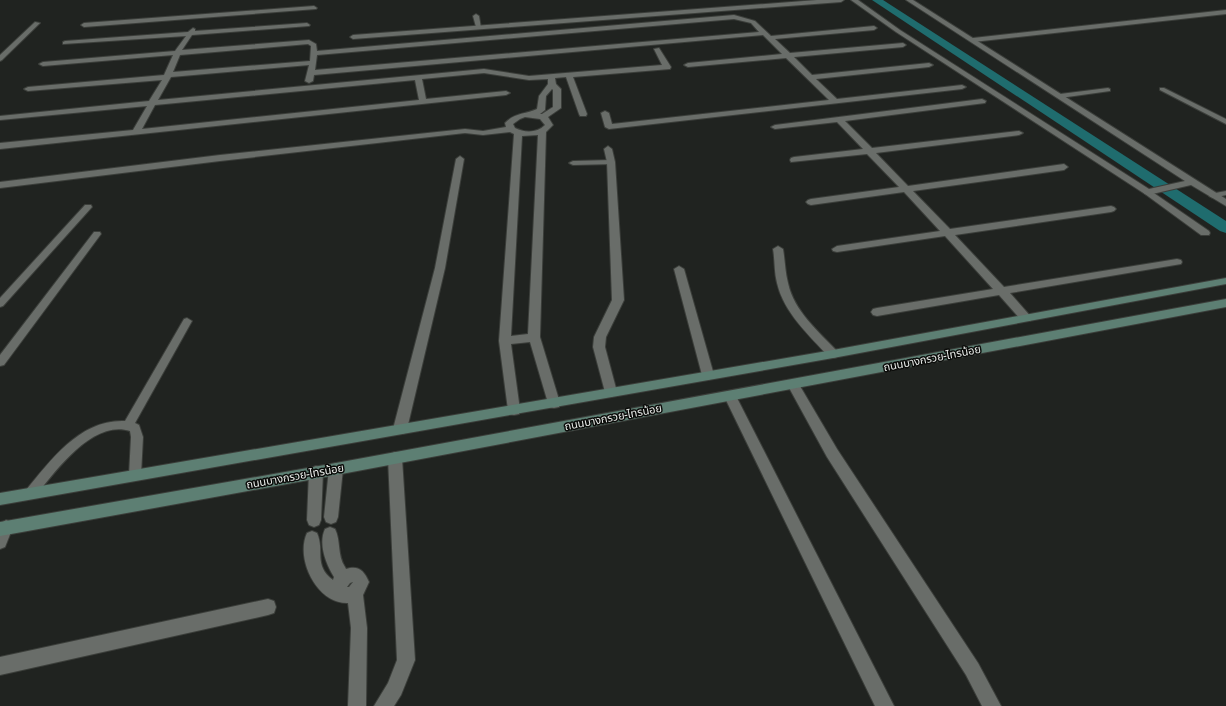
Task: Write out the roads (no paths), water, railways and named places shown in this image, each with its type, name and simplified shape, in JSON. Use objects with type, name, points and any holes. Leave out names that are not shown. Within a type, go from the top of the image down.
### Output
[{"type":"main road","name":"ถนนบางกรวย-ไทรน้อย","points":[[0,499],[833,354],[1226,281]]},
{"type":"main road","name":"ถนนบางกรวย-ไทรน้อย","points":[[3,528],[336,469],[1226,303]]},
{"type":"street","points":[[353,37],[841,0]]},
{"type":"street","points":[[854,0],[898,31],[1148,192],[1205,233]]},
{"type":"street","points":[[909,0],[974,40],[1191,182],[1226,203]]},
{"type":"street","points":[[84,24],[314,8]]},
{"type":"street","points":[[974,40],[1226,12]]},
{"type":"street","points":[[136,132],[153,103],[177,53],[191,34],[201,16]]},
{"type":"street","points":[[311,73],[734,17],[753,22],[835,101]]},
{"type":"street","points":[[0,59],[37,23]]},
{"type":"street","points":[[65,43],[307,25]]},
{"type":"street","points":[[314,53],[541,43],[767,36],[874,28]]},
{"type":"street","points":[[43,64],[309,42],[314,45],[314,53],[307,88]]},
{"type":"street","points":[[688,65],[903,45]]},
{"type":"street","points":[[0,118],[484,70],[529,78],[667,67],[657,49]]},
{"type":"street","points":[[28,89],[313,63]]},
{"type":"street","points":[[810,77],[929,65]]},
{"type":"street","points":[[569,76],[584,114]]},
{"type":"street","points":[[418,77],[423,102]]},
{"type":"street","points":[[543,117],[557,108],[557,89],[552,85],[551,77]]},
{"type":"street","points":[[532,115],[541,110],[540,99],[546,90],[552,85]]},
{"type":"street","points":[[605,113],[609,127],[962,87]]},
{"type":"street","points":[[0,146],[506,93]]},
{"type":"street","points":[[775,127],[982,101]]},
{"type":"street","points":[[0,185],[220,158],[465,131],[483,133],[513,128],[529,134],[542,131],[549,125],[547,119],[543,117],[532,115],[518,117],[513,128],[505,340],[514,410]]},
{"type":"street","points":[[839,119],[948,233],[1026,318]]},
{"type":"street","points":[[542,131],[534,336],[554,403]]},
{"type":"street","points":[[794,160],[1019,133]]},
{"type":"street","points":[[608,150],[611,162],[618,300],[600,337],[599,347],[610,392]]},
{"type":"street","points":[[400,429],[440,268],[460,159]]},
{"type":"street","points":[[811,202],[1064,167]]},
{"type":"street","points":[[1148,192],[1191,182]]},
{"type":"street","points":[[837,249],[1111,209]]},
{"type":"street","points":[[778,249],[782,283],[787,296],[796,312],[833,354]]},
{"type":"street","points":[[877,312],[1000,290],[1177,262]]},
{"type":"street","points":[[679,269],[708,375]]},
{"type":"street","points":[[505,340],[534,336]]},
{"type":"street","points":[[793,384],[832,453],[972,669],[992,706]]},
{"type":"street","points":[[730,396],[885,706]]},
{"type":"street","points":[[383,706],[394,689],[406,660],[395,458]]},
{"type":"street","points":[[331,517],[336,469]]},
{"type":"street","points":[[314,520],[316,472]]},
{"type":"street","points":[[0,542],[3,528]]},
{"type":"street","points":[[330,534],[329,549],[338,571],[343,577],[339,582],[338,588],[347,593],[359,628],[357,706]]},
{"type":"street","points":[[312,538],[311,556],[316,571],[326,585],[347,593]]},
{"type":"street","points":[[0,666],[268,607]]},
{"type":"lane","points":[[476,16],[478,27]]},
{"type":"lane","points":[[1162,89],[1226,122]]},
{"type":"lane","points":[[1060,96],[1108,90]]},
{"type":"lane","points":[[572,163],[611,162]]},
{"type":"lane","points":[[1213,196],[1226,193]]},
{"type":"lane","points":[[0,304],[88,207]]},
{"type":"lane","points":[[0,362],[97,234]]},
{"type":"lane","points":[[128,425],[187,321]]},
{"type":"lane","points":[[30,494],[69,448],[78,440],[93,431],[112,426],[128,425],[135,428],[137,438],[135,475]]},
{"type":"waterway","points":[[877,0],[1226,228]]}]
